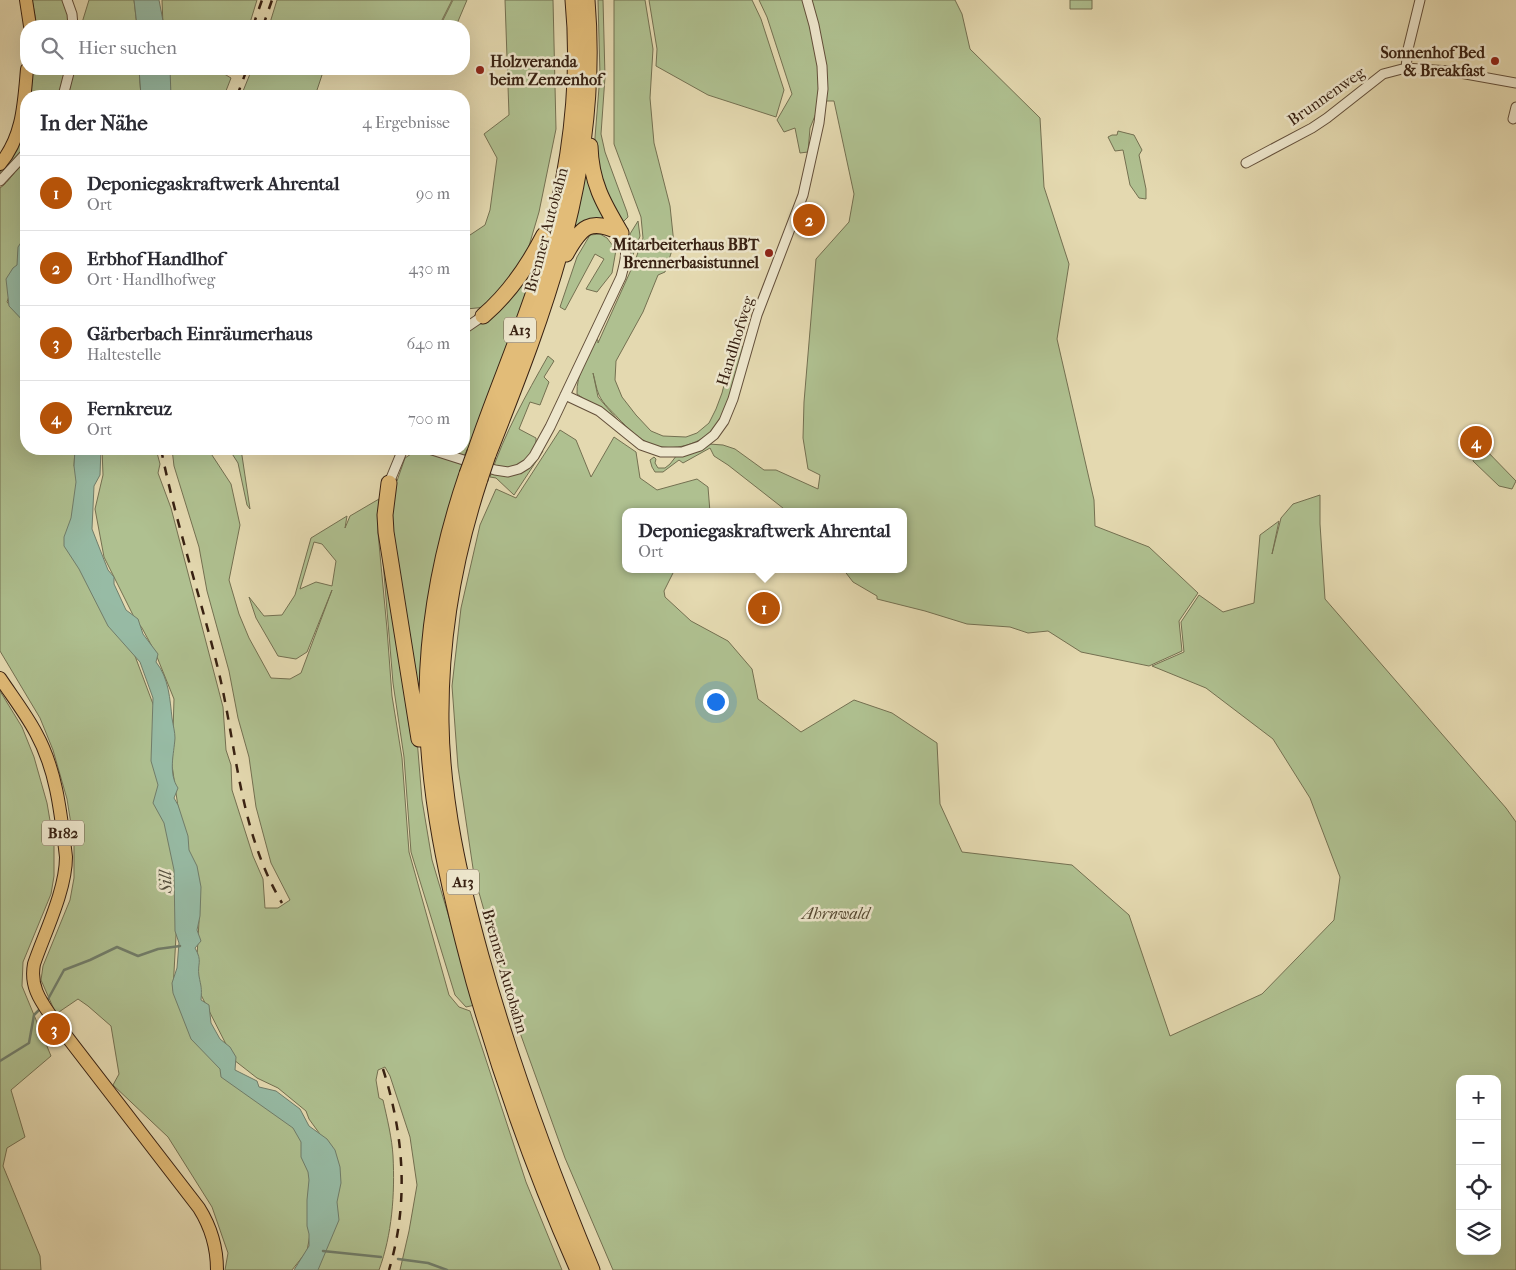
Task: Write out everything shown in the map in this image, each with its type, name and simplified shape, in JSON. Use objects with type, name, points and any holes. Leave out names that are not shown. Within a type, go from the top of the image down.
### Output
[{"type":"highway","name":"Brenner Autobahn","points":[[573,0],[575,44],[574,104],[569,148],[558,206],[532,296],[474,477],[453,580],[443,652],[441,723],[450,816],[473,926],[507,1044],[546,1157],[592,1270]]},
{"type":"highway","name":"Brenner Autobahn","points":[[482,453],[555,274],[571,212],[580,168],[589,89],[587,0]]},
{"type":"highway","points":[[589,89],[593,173],[602,199],[621,233]]},
{"type":"highway","points":[[482,316],[506,294],[526,269],[558,206]]},
{"type":"highway","points":[[555,274],[572,244],[586,228],[602,225],[621,233]]},
{"type":"highway","name":"Brenner Autobahn","points":[[474,477],[454,515],[444,555],[431,629],[427,724],[433,800],[454,904],[494,1049],[536,1169],[578,1270]]},
{"type":"highway","points":[[389,483],[385,515],[386,532],[423,760],[433,800]]},
{"type":"main road","points":[[26,0],[29,20]]},
{"type":"main road","points":[[24,90],[26,75]]},
{"type":"main road","points":[[0,164],[9,152],[20,126]]},
{"type":"main road","name":"B182","points":[[0,678],[30,724],[45,753],[55,782],[64,844],[66,862],[64,877],[33,970],[33,982],[38,996],[50,1016],[199,1208],[214,1240],[217,1270]]},
{"type":"street","points":[[67,0],[72,20]]},
{"type":"street","name":"Handlhofweg","points":[[565,395],[599,411],[641,445],[661,452],[677,453],[700,446],[714,435],[724,421],[735,392],[754,323],[803,195],[819,122],[823,89],[822,66],[807,0]]},
{"type":"street","points":[[1406,68],[1408,49],[1420,0]]},
{"type":"street","name":"Brunnenweg","points":[[1246,164],[1320,123],[1383,74],[1406,68],[1449,71],[1516,83]]},
{"type":"street","points":[[65,90],[68,75]]},
{"type":"street","points":[[1513,119],[1516,107]]},
{"type":"street","points":[[0,181],[20,159]]},
{"type":"street","points":[[448,455],[495,470],[508,472],[525,466],[534,456],[621,277],[626,260],[626,246],[621,233]]},
{"type":"street","points":[[470,325],[482,316]]},
{"type":"street","points":[[389,483],[401,455]]},
{"type":"green space","points":[[32,0],[65,0],[70,20],[36,20]]},
{"type":"green space","points":[[89,0],[134,0],[136,20],[83,20]]},
{"type":"green space","points":[[162,0],[257,0],[251,20],[163,20]]},
{"type":"green space","points":[[277,0],[452,0],[442,20],[271,20]]},
{"type":"green space","points":[[453,0],[467,0],[459,20],[443,20]]},
{"type":"green space","points":[[505,0],[553,0],[556,129],[539,212],[521,273],[487,307],[470,309],[470,235],[485,225],[490,210],[497,158],[484,134],[509,115]]},
{"type":"green space","points":[[598,0],[603,0],[605,77],[601,134],[605,152],[627,212],[628,217],[623,222],[606,200],[594,150],[600,75]]},
{"type":"green space","points":[[614,0],[645,0],[653,49],[650,98],[654,143],[670,206],[674,244],[665,272],[658,275],[643,312],[616,361],[615,380],[622,397],[651,431],[663,436],[686,437],[697,433],[709,423],[722,393],[734,346],[744,347],[727,409],[717,426],[703,438],[678,447],[660,447],[633,433],[601,398],[593,373],[598,397],[624,427],[577,394],[578,380],[583,366],[596,339],[598,343],[635,261],[643,238],[641,217],[614,144]]},
{"type":"green space","points":[[649,0],[752,0],[761,19],[784,90],[776,117],[708,95],[656,66],[657,49]]},
{"type":"green space","points":[[759,0],[955,0],[962,14],[970,49],[1040,118],[1044,187],[1069,264],[1057,339],[1094,500],[1095,526],[1149,547],[1198,593],[1179,621],[1182,651],[1149,666],[1081,652],[1048,631],[1028,633],[1010,627],[967,624],[877,599],[877,596],[853,582],[846,573],[907,573],[907,508],[783,508],[714,456],[710,448],[683,463],[679,460],[663,472],[655,472],[650,460],[654,457],[658,468],[665,468],[677,455],[709,444],[723,445],[735,449],[764,470],[776,470],[818,489],[820,475],[808,469],[803,438],[804,402],[816,259],[849,222],[854,194],[834,101],[821,101],[810,128],[808,152],[800,153],[795,128],[784,132],[777,120],[792,94],[767,17]]},
{"type":"green space","points":[[1070,0],[1092,0],[1092,9],[1070,9]]},
{"type":"green space","points":[[32,75],[66,75],[63,90],[30,90]]},
{"type":"green space","points":[[71,75],[139,75],[141,90],[67,90]]},
{"type":"green space","points":[[169,75],[226,75],[231,78],[226,90],[170,90]]},
{"type":"green space","points":[[250,75],[322,75],[317,90],[243,90]]},
{"type":"green space","points":[[20,131],[20,157],[0,177],[0,172]]},
{"type":"green space","points":[[1118,131],[1134,135],[1142,150],[1139,155],[1146,189],[1146,199],[1139,198],[1130,185],[1123,150],[1115,151],[1108,137],[1117,135]]},
{"type":"green space","points":[[588,157],[613,226],[572,235]]},
{"type":"green space","points":[[20,165],[20,263],[7,302],[20,317],[20,455],[75,455],[74,466],[81,475],[79,559],[103,614],[135,656],[156,712],[179,881],[173,990],[202,1046],[294,1123],[307,1151],[315,1207],[307,1251],[292,1270],[225,1270],[228,1253],[212,1207],[168,1137],[113,1085],[119,1074],[111,1026],[78,999],[56,1014],[41,980],[43,966],[70,900],[74,878],[74,843],[67,799],[53,750],[40,718],[0,651],[0,188],[10,179]]},
{"type":"green space","points":[[638,221],[640,236],[626,274],[632,252],[630,234]]},
{"type":"green space","points":[[600,234],[607,238],[616,250],[612,273],[597,292],[586,289],[604,259],[595,254],[565,310],[560,307],[577,257],[590,235]]},
{"type":"green space","points":[[520,284],[529,289],[470,445],[470,330],[480,323]]},
{"type":"green space","points":[[548,356],[554,361],[544,377],[549,382],[540,405],[530,402],[519,429],[536,438],[536,447],[543,451],[514,495],[496,478],[490,477],[509,430]]},
{"type":"green space","name":"Ahrnwald","points":[[560,430],[576,440],[591,477],[614,437],[636,452],[640,478],[657,490],[697,479],[708,487],[710,508],[622,508],[622,573],[673,573],[664,591],[665,597],[691,621],[728,641],[752,669],[758,699],[801,732],[854,700],[892,713],[937,743],[940,804],[962,852],[1072,865],[1129,915],[1170,1036],[1262,994],[1334,920],[1340,877],[1310,798],[1273,739],[1206,688],[1152,666],[1184,652],[1181,622],[1199,595],[1223,612],[1254,603],[1260,535],[1279,521],[1272,554],[1281,518],[1293,504],[1320,495],[1325,599],[1506,808],[1516,822],[1516,1270],[613,1270],[565,1158],[514,1016],[474,875],[458,767],[452,686],[461,608],[480,525],[496,489],[516,498]]},
{"type":"green space","points":[[1476,446],[1482,446],[1516,481],[1512,489],[1499,486],[1473,461]]},
{"type":"green space","points":[[102,455],[158,455],[160,464],[158,473],[171,508],[223,707],[226,750],[231,765],[232,790],[253,856],[263,879],[265,908],[278,908],[290,900],[271,863],[256,807],[249,757],[238,718],[229,671],[207,591],[199,547],[174,466],[173,455],[212,455],[231,484],[240,525],[229,580],[239,614],[249,638],[271,678],[290,679],[301,673],[332,590],[307,652],[296,659],[278,656],[256,618],[249,597],[264,616],[282,615],[295,595],[311,538],[347,516],[345,528],[350,516],[379,499],[378,533],[392,696],[402,758],[409,852],[449,995],[459,1007],[470,1011],[526,1182],[562,1270],[400,1270],[417,1185],[410,1137],[390,1076],[385,1067],[378,1070],[376,1080],[379,1098],[383,1100],[390,1135],[393,1156],[393,1185],[390,1229],[379,1270],[316,1270],[322,1137],[309,1119],[306,1111],[278,1088],[257,1078],[234,1060],[199,991],[196,975],[199,921],[172,765],[174,699],[155,652],[134,617],[104,557],[95,509],[103,475]],"holes":[[[314,542],[322,544],[336,561],[332,586],[316,582],[300,589]]]},
{"type":"green space","points":[[233,455],[242,455],[250,509],[247,505],[238,463]]},
{"type":"green space","points":[[410,455],[433,455],[463,464],[417,739],[422,800],[432,860],[475,1005],[466,1007],[455,995],[411,852],[404,757],[393,683],[379,513],[393,485],[397,481],[405,458]]},
{"type":"green space","points":[[0,691],[22,727],[34,757],[47,803],[54,844],[54,876],[51,894],[23,962],[22,986],[51,1056],[11,1090],[25,1137],[7,1148],[3,1166],[40,1256],[41,1270],[0,1270]]},
{"type":"shaded area","points":[[134,0],[159,0],[163,20],[136,20]]},
{"type":"shaded area","points":[[139,75],[170,75],[171,90],[141,90]]},
{"type":"shaded area","points":[[20,244],[20,318],[9,306],[6,279],[17,265],[18,247]]},
{"type":"shaded area","points":[[75,455],[101,455],[100,475],[94,486],[92,529],[108,570],[114,577],[114,584],[126,610],[138,619],[143,634],[158,654],[156,662],[164,675],[168,689],[175,736],[172,770],[178,788],[174,798],[188,836],[189,850],[197,866],[201,887],[200,916],[197,930],[201,941],[195,948],[199,960],[201,1000],[209,1005],[211,1023],[220,1039],[230,1047],[236,1057],[235,1070],[257,1081],[259,1087],[276,1091],[300,1109],[309,1126],[327,1139],[335,1150],[340,1167],[341,1183],[337,1202],[339,1220],[318,1270],[294,1270],[309,1246],[307,1200],[309,1180],[308,1172],[301,1157],[301,1142],[293,1128],[221,1077],[220,1069],[191,1039],[173,993],[172,983],[177,968],[179,943],[175,931],[174,870],[164,823],[153,803],[158,785],[151,761],[153,698],[140,662],[108,626],[79,569],[64,546],[64,537],[71,518],[76,482]]},
{"type":"waterway","points":[[47,1001],[64,970],[117,947],[138,956],[158,949],[180,946]]},
{"type":"waterway","points":[[0,1061],[29,1043],[34,1015],[42,1007]]},
{"type":"waterway","points":[[323,1251],[381,1257]]},
{"type":"waterway","points":[[398,1259],[428,1263],[447,1270]]},
{"type":"railway","points":[[255,20],[262,0]]},
{"type":"railway","points":[[265,20],[272,0]]},
{"type":"railway","points":[[239,90],[245,75]]},
{"type":"railway","points":[[162,455],[219,673],[248,820],[268,876],[282,903]]},
{"type":"railway","points":[[383,1069],[396,1119],[401,1169],[399,1220],[389,1270]]},
{"type":"place","name":"Sonnenhof Bed & Breakfast","points":[[1495,61]]},
{"type":"place","name":"Holzveranda beim Zenzenhof","points":[[480,70]]},
{"type":"place","name":"Erbhof Handlhof","points":[[809,220]]},
{"type":"place","name":"Mitarbeiterhaus BBT Brennerbasistunnel","points":[[769,253]]},
{"type":"place","name":"Fernkreuz","points":[[1476,442]]},
{"type":"place","name":"Deponiegaskraftwerk Ahrental","points":[[764,608]]},
{"type":"place","name":"Gärberbach Einräumerhaus","points":[[54,1029]]},
{"type":"water label","name":"Sill","points":[[166,882]]}]
